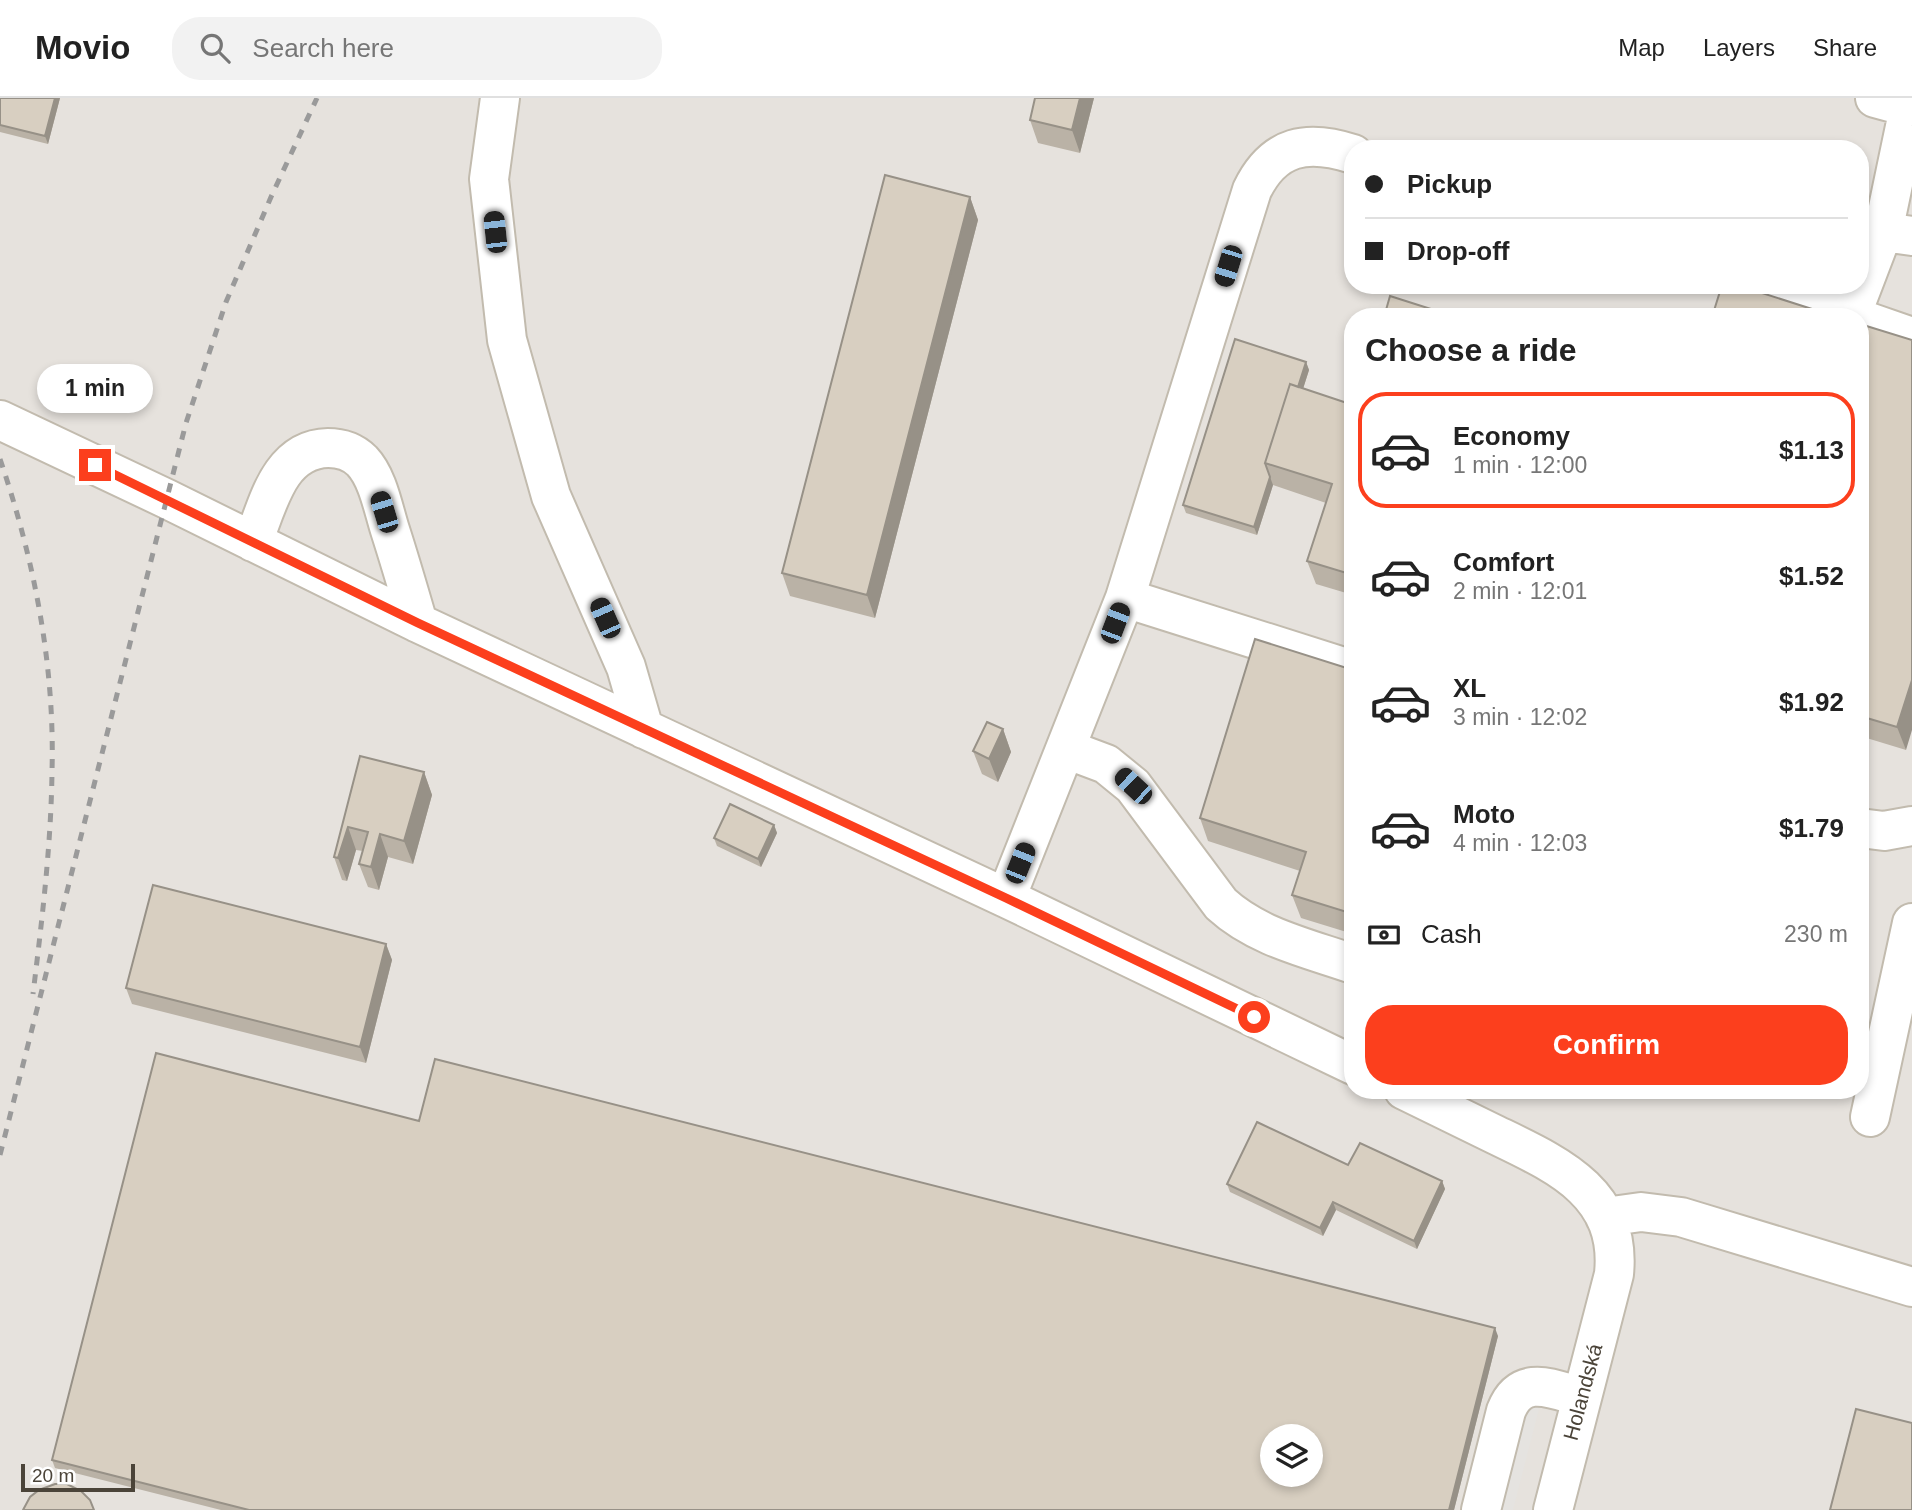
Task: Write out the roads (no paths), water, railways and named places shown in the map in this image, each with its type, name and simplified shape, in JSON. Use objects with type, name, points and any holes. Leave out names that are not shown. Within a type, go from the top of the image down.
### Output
[{"type":"street","points":[[500,98],[489,179],[507,340],[551,496],[626,667],[644,729]]},
{"type":"street","points":[[1869,273],[1885,232],[1898,101]]},
{"type":"street","points":[[1006,898],[1125,598],[1248,203],[1261,171],[1271,160],[1286,152],[1303,148],[1320,146],[1344,152]]},
{"type":"street","points":[[1784,294],[1827,308]]},
{"type":"street","points":[[1869,322],[1912,337]]},
{"type":"street","points":[[0,420],[418,623],[1006,898],[1344,1061]]},
{"type":"street","points":[[253,541],[280,477],[296,457],[321,448],[345,450],[363,463],[378,490],[418,623]]},
{"type":"street","points":[[1125,598],[1344,667]]},
{"type":"street","points":[[1066,749],[1106,764],[1133,786],[1222,904],[1239,921],[1259,931],[1344,961]]},
{"type":"street","points":[[1869,829],[1884,831],[1912,826]]},
{"type":"street","points":[[1870,1117],[1912,923]]},
{"type":"street","name":"Holandská","points":[[1422,1099],[1559,1166],[1594,1196],[1613,1239],[1616,1257],[1614,1274],[1552,1510]]},
{"type":"street","points":[[1605,1217],[1641,1212],[1681,1217],[1912,1287]]},
{"type":"street","points":[[1481,1510],[1506,1411],[1514,1396],[1527,1387],[1535,1386],[1582,1397]]},
{"type":"railway","points":[[0,1155],[186,423],[226,302],[317,98]]},
{"type":"railway","points":[[0,459],[32,574],[50,692],[50,828],[33,994]]}]
